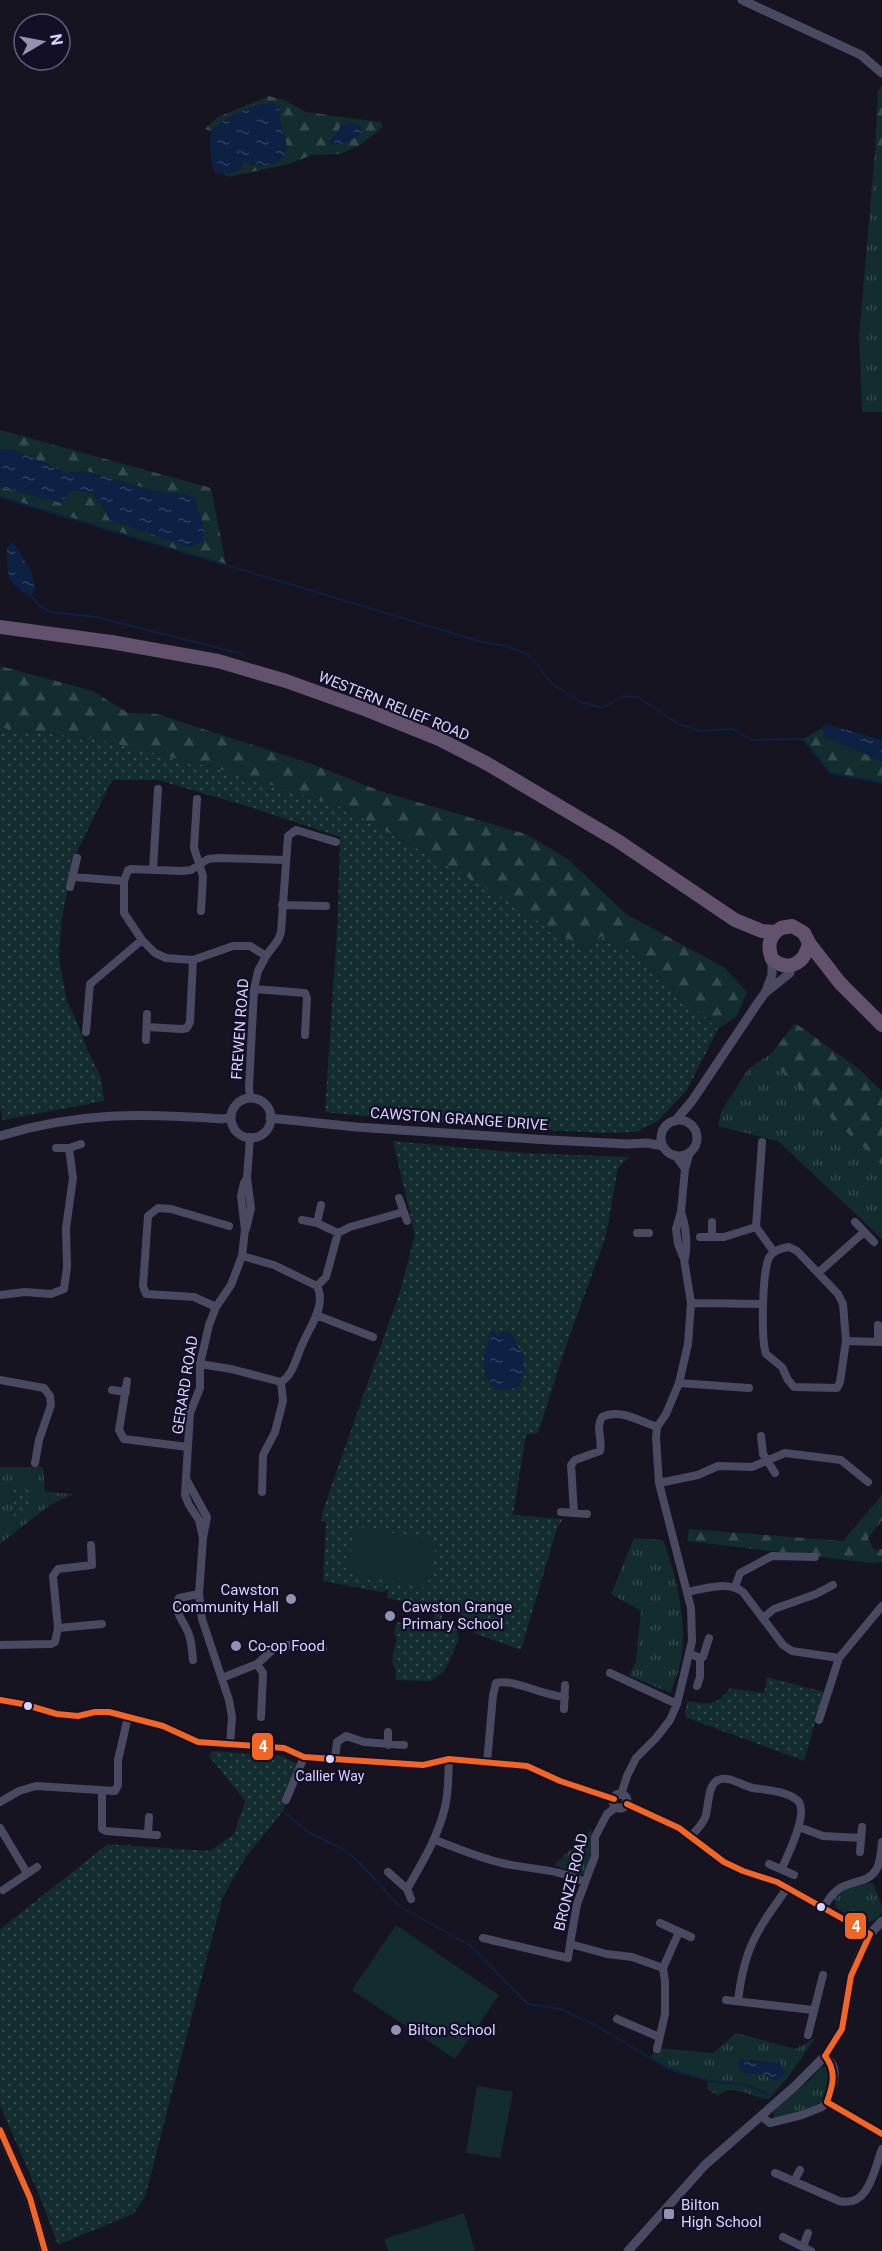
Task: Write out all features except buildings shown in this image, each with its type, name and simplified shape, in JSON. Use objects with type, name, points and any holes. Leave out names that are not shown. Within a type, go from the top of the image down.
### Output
[{"type":"highway","name":"WESTERN RELIEF ROAD","points":[[0,627],[111,642],[218,661],[286,681],[439,739],[486,763],[618,841],[735,920],[770,953]]},
{"type":"highway","name":"WESTERN RELIEF ROAD","points":[[735,920],[762,931],[775,932]]},
{"type":"highway","points":[[840,983],[818,968],[796,963],[782,965],[770,953],[769,940],[784,926],[798,928],[840,983],[882,1025]]},
{"type":"highway","points":[[796,963],[807,952],[809,943]]},
{"type":"main road","points":[[0,2130],[30,2198],[45,2251]]},
{"type":"street","points":[[742,0],[861,55],[882,73]]},
{"type":"street","points":[[153,869],[158,789]]},
{"type":"street","points":[[197,799],[194,848],[204,876],[201,911]]},
{"type":"street","name":"FREWEN ROAD","points":[[250,1098],[254,989],[258,971],[278,940],[288,836],[296,830],[336,842]]},
{"type":"street","points":[[70,887],[77,858]]},
{"type":"street","points":[[266,956],[249,946],[233,946],[193,960],[165,958],[155,953],[142,940],[124,913],[124,881],[128,870],[191,870],[208,859],[285,860]]},
{"type":"street","points":[[74,877],[124,881]]},
{"type":"street","points":[[282,905],[326,906]]},
{"type":"street","points":[[86,1032],[90,984],[142,940]]},
{"type":"street","points":[[647,1143],[675,1121],[692,1101],[765,993],[772,975],[770,953]]},
{"type":"street","points":[[147,1027],[188,1028],[193,960]]},
{"type":"street","points":[[765,993],[790,973],[796,963]]},
{"type":"street","points":[[254,989],[304,993],[307,998],[305,1035]]},
{"type":"street","points":[[146,1040],[147,1014]]},
{"type":"street","points":[[250,1098],[265,1104],[270,1118],[262,1134],[250,1137],[244,1136],[235,1129],[231,1117],[239,1102],[250,1098]]},
{"type":"street","points":[[574,1513],[571,1465],[575,1460],[600,1451],[602,1441],[599,1422],[602,1417],[622,1414],[657,1427],[666,1414],[679,1383],[688,1344],[691,1303],[684,1259],[687,1246],[685,1224],[681,1212],[685,1169],[697,1138],[693,1127],[692,1101]]},
{"type":"street","points":[[0,1136],[25,1128],[102,1115],[161,1114],[223,1119],[231,1117]]},
{"type":"street","name":"CAWSTON GRANGE DRIVE","points":[[270,1118],[356,1127],[549,1140],[647,1143],[663,1146]]},
{"type":"street","points":[[675,1121],[685,1121],[693,1127]]},
{"type":"street","points":[[663,1130],[663,1146],[675,1155],[685,1169]]},
{"type":"street","name":"GERARD ROAD","points":[[230,1745],[232,1717],[222,1678],[202,1619],[199,1594],[203,1538],[207,1517],[186,1479],[190,1413],[200,1388],[200,1364],[208,1325],[216,1307],[231,1285],[242,1256],[245,1230],[251,1208],[247,1178],[250,1137]]},
{"type":"street","points":[[762,1142],[756,1227],[774,1252]]},
{"type":"street","points":[[56,1148],[69,1148],[81,1144]]},
{"type":"street","points":[[0,1295],[25,1292],[51,1294],[64,1289],[67,1267],[66,1228],[72,1178],[69,1148]]},
{"type":"street","points":[[675,1155],[690,1152]]},
{"type":"street","points":[[399,1198],[407,1221]]},
{"type":"street","points":[[317,1223],[321,1206]]},
{"type":"street","points":[[216,1307],[194,1297],[146,1294],[143,1286],[148,1216],[158,1208],[171,1209],[230,1226]]},
{"type":"street","points":[[316,1286],[326,1277],[338,1233],[350,1227],[403,1212]]},
{"type":"street","points":[[302,1220],[317,1223],[338,1233]]},
{"type":"street","points":[[712,1222],[712,1237]]},
{"type":"street","points":[[855,1222],[874,1242]]},
{"type":"street","points":[[700,1237],[724,1237],[756,1227]]},
{"type":"street","points":[[818,1273],[864,1232]]},
{"type":"street","points":[[637,1233],[649,1233]]},
{"type":"street","points":[[789,1247],[796,1251],[838,1294],[843,1304],[846,1341],[840,1382],[837,1388],[794,1387],[782,1367],[766,1354],[763,1304],[768,1260],[774,1252],[789,1247]]},
{"type":"street","points":[[200,1364],[231,1369],[281,1382],[288,1378],[316,1315],[319,1292],[313,1283],[274,1265],[242,1256]]},
{"type":"street","points":[[691,1303],[763,1304]]},
{"type":"street","points":[[316,1315],[373,1337]]},
{"type":"street","points":[[846,1341],[880,1342],[878,1325]]},
{"type":"street","points":[[0,1380],[45,1388],[50,1396],[51,1405],[39,1440],[35,1463]]},
{"type":"street","points":[[127,1381],[119,1430],[124,1439],[189,1447]]},
{"type":"street","points":[[262,1492],[263,1455],[275,1432],[283,1401],[281,1382]]},
{"type":"street","points":[[679,1383],[749,1388]]},
{"type":"street","points":[[111,1390],[126,1392]]},
{"type":"street","name":"BRONZE ROAD","points":[[657,1427],[659,1483],[688,1592],[692,1634],[689,1653],[678,1704],[670,1720],[636,1758],[617,1800],[595,1837],[592,1869],[577,1904],[570,1944],[607,1954],[632,1957],[663,1968]]},
{"type":"street","points":[[761,1436],[763,1454],[775,1473]]},
{"type":"street","points":[[659,1483],[698,1475],[718,1466],[752,1467],[785,1454],[841,1460],[868,1482]]},
{"type":"street","points":[[561,1512],[587,1514]]},
{"type":"street","points":[[0,1645],[55,1642],[58,1628],[53,1576],[58,1569],[92,1565],[91,1545]]},
{"type":"street","points":[[735,1587],[740,1573],[772,1556],[815,1557]]},
{"type":"street","points":[[763,1618],[774,1609],[816,1594],[832,1585]]},
{"type":"street","points":[[688,1592],[726,1586],[735,1587],[743,1592],[783,1645],[792,1651],[839,1658]]},
{"type":"street","points":[[193,1660],[189,1632],[177,1613],[177,1607],[179,1598],[199,1594]]},
{"type":"street","points":[[819,1720],[839,1658],[882,1606]]},
{"type":"street","points":[[58,1628],[102,1624]]},
{"type":"street","points":[[697,1686],[700,1677],[700,1658],[703,1657],[709,1638]]},
{"type":"street","points":[[222,1678],[257,1664],[275,1648],[287,1645],[323,1649]]},
{"type":"street","points":[[689,1653],[700,1658]]},
{"type":"street","points":[[257,1664],[263,1673],[261,1717]]},
{"type":"street","points":[[610,1673],[678,1704]]},
{"type":"street","points":[[487,1763],[496,1683],[504,1681],[546,1695],[565,1697]]},
{"type":"street","points":[[564,1709],[566,1685]]},
{"type":"street","points":[[0,1700],[57,1714],[78,1716],[109,1712],[163,1726],[198,1742],[284,1748],[304,1757],[423,1765],[449,1759],[527,1766],[560,1781],[617,1800],[627,1799],[627,1804],[692,1836],[724,1862],[788,1887],[870,1934]]},
{"type":"street","points":[[0,1802],[19,1791],[36,1786],[102,1792],[115,1791],[118,1785],[118,1760],[128,1717]]},
{"type":"street","points":[[388,1732],[388,1745]]},
{"type":"street","points":[[335,1758],[337,1742],[343,1736],[352,1737],[360,1742],[404,1745]]},
{"type":"street","points":[[286,1800],[304,1757]]},
{"type":"street","points":[[407,1889],[435,1840],[446,1807],[449,1759]]},
{"type":"street","points":[[692,1836],[705,1818],[714,1784],[719,1779],[725,1778],[748,1787],[783,1793],[800,1801],[802,1807],[799,1827],[782,1868]]},
{"type":"street","points":[[102,1792],[102,1829],[158,1834]]},
{"type":"street","points":[[147,1834],[149,1817]]},
{"type":"street","points":[[799,1827],[823,1836],[861,1839]]},
{"type":"street","points":[[860,1852],[862,1827]]},
{"type":"street","points":[[0,1828],[27,1873]]},
{"type":"street","points":[[435,1840],[477,1857],[504,1864],[567,1873],[585,1882]]},
{"type":"street","points":[[824,1908],[835,1890],[868,1877],[878,1868],[882,1842]]},
{"type":"street","points":[[770,1864],[794,1875]]},
{"type":"street","points":[[3,1890],[37,1867]]},
{"type":"street","points":[[388,1872],[407,1889],[411,1899]]},
{"type":"street","points":[[738,2001],[741,1975],[749,1947],[760,1925],[788,1887]]},
{"type":"street","points":[[628,2251],[705,2165],[794,2087],[825,2056],[842,2029],[851,1976],[870,1934],[882,1921]]},
{"type":"street","points":[[660,1923],[691,1937]]},
{"type":"street","points":[[657,2049],[665,2014],[663,1968],[679,1932]]},
{"type":"street","points":[[483,1938],[568,1958],[570,1944]]},
{"type":"street","points":[[808,2035],[823,1975]]},
{"type":"street","points":[[726,2000],[813,2010]]},
{"type":"street","points":[[617,2019],[659,2037]]},
{"type":"street","points":[[761,2116],[770,2123],[778,2122],[822,2107],[827,2102],[835,2071],[832,2063],[825,2056]]},
{"type":"street","points":[[827,2102],[882,2134]]},
{"type":"street","points":[[775,2173],[839,2201],[846,2203],[856,2201],[867,2189],[882,2150]]},
{"type":"street","points":[[794,2181],[800,2170]]},
{"type":"street","points":[[803,2247],[808,2233]]},
{"type":"street","points":[[783,2237],[812,2251]]},
{"type":"green space","points":[[882,85],[882,153],[875,152],[878,91]]},
{"type":"green space","points":[[269,96],[286,101],[306,112],[381,122],[383,127],[360,145],[341,154],[312,155],[289,164],[228,177],[225,174],[240,170],[244,160],[251,165],[280,161],[286,146],[279,107],[219,124],[212,132],[205,129],[218,117]]},
{"type":"green space","points":[[875,152],[882,153],[882,412],[862,412],[859,335]]},
{"type":"green space","points":[[0,430],[211,488],[226,565],[0,497],[0,487],[62,503],[69,492],[84,491],[95,496],[110,520],[205,530],[188,495],[155,491],[86,471],[67,473],[12,449],[0,451]]},
{"type":"green space","points":[[0,666],[93,691],[128,713],[157,714],[312,764],[380,791],[526,834],[568,859],[626,914],[725,968],[747,992],[737,1016],[718,1029],[637,955],[586,947],[547,929],[443,863],[346,809],[226,771],[96,739],[0,728]]},
{"type":"green space","points":[[0,728],[96,739],[226,771],[346,809],[525,911],[547,929],[586,947],[602,936],[637,955],[718,1029],[687,1090],[657,1122],[635,1132],[604,1133],[524,1129],[325,1112],[338,913],[340,837],[158,780],[112,780],[74,858],[62,917],[59,958],[67,1002],[101,1077],[104,1101],[3,1120],[0,1109]]},
{"type":"green space","points":[[822,728],[825,737],[882,761],[882,783],[830,773],[803,739]]},
{"type":"green space","points":[[795,1023],[859,1069],[882,1091],[882,1165],[779,1069],[772,1053]]},
{"type":"green space","points":[[772,1053],[780,1069],[882,1165],[882,1239],[778,1141],[718,1126],[721,1112],[748,1069]]},
{"type":"green space","points":[[393,1141],[523,1153],[629,1157],[618,1168],[606,1236],[567,1343],[538,1433],[526,1435],[513,1515],[563,1519],[557,1528],[521,1650],[474,1633],[477,1621],[448,1611],[442,1616],[440,1624],[456,1627],[459,1639],[444,1672],[430,1681],[396,1680],[392,1660],[397,1637],[394,1636],[396,1622],[412,1625],[413,1621],[427,1624],[428,1621],[433,1622],[436,1608],[387,1598],[388,1590],[381,1592],[323,1581],[326,1522],[321,1521],[323,1510],[400,1291],[415,1235]]},
{"type":"green space","points":[[0,1467],[43,1467],[45,1492],[74,1494],[50,1505],[0,1544]]},
{"type":"green space","points":[[9,1489],[30,1490],[30,1512],[16,1522]]},
{"type":"green space","points":[[882,1495],[882,1520],[868,1538],[874,1550],[882,1549],[882,1562],[872,1563],[687,1541],[689,1529],[843,1541]]},
{"type":"green space","points":[[355,1526],[437,1541],[427,1588],[347,1573]]},
{"type":"green space","points":[[634,1538],[663,1540],[676,1581],[683,1639],[680,1663],[671,1693],[629,1676],[636,1661],[641,1611],[611,1594]]},
{"type":"green space","points":[[767,1677],[824,1692],[804,1761],[685,1717],[687,1701],[716,1702],[730,1688],[764,1693]]},
{"type":"green space","points":[[212,1751],[282,1756],[297,1764],[300,1763],[283,1811],[246,1857],[223,1896],[145,2197],[133,2214],[58,2245],[0,2106],[0,1929],[108,1844],[210,1851],[234,1834],[245,1801],[209,1756]]},
{"type":"green space","points":[[592,1829],[591,1851],[586,1873],[581,1875],[554,1865]]},
{"type":"green space","points":[[864,1883],[873,1883],[882,1913],[874,1921],[863,1923],[836,1908],[834,1896],[840,1890]]},
{"type":"green space","points":[[396,1925],[499,1995],[455,2059],[352,1990]]},
{"type":"green space","points":[[736,2033],[796,2049],[816,2037],[789,2076],[769,2099],[730,2090],[717,2096],[707,2088],[708,2081],[669,2069],[649,2058],[658,2048],[713,2053]],"holes":[[[751,2060],[772,2063],[776,2081],[763,2074],[741,2072]]]},
{"type":"green space","points":[[821,2067],[826,2067],[830,2080],[823,2099],[805,2110],[774,2118],[775,2110],[811,2079]]},
{"type":"green space","points":[[477,2086],[513,2092],[500,2158],[466,2153]]},
{"type":"green space","points":[[464,2213],[475,2251],[388,2251],[384,2239]]},
{"type":"water","points":[[266,102],[274,103],[279,107],[280,121],[287,146],[284,156],[264,166],[244,161],[240,170],[225,174],[215,173],[210,152],[212,131],[229,117]]},
{"type":"water","points":[[350,122],[360,126],[362,133],[347,142],[329,145],[341,125]]},
{"type":"water","points":[[12,449],[67,473],[86,471],[155,491],[195,498],[205,530],[202,542],[189,547],[110,520],[95,496],[84,491],[69,492],[62,503],[0,487],[0,451]]},
{"type":"water","points":[[13,542],[31,571],[35,590],[31,596],[12,582],[8,571],[7,547]]},
{"type":"water","points":[[826,724],[882,740],[882,761],[825,737],[822,728]]},
{"type":"water","points":[[495,1331],[497,1336],[504,1331],[511,1333],[524,1357],[520,1386],[509,1390],[497,1390],[484,1370],[486,1348],[491,1332]]},
{"type":"water","points":[[741,2059],[765,2063],[779,2061],[785,2073],[776,2081],[763,2074],[741,2072],[738,2064]]},
{"type":"waterway","points":[[0,497],[482,642],[506,646],[529,655],[552,684],[579,701],[602,708],[623,696],[638,697],[679,724],[701,731],[733,729],[752,740],[803,739],[830,773],[882,783]]},
{"type":"waterway","points":[[31,596],[40,606],[51,612],[96,617],[243,654]]},
{"type":"waterway","points":[[283,1811],[308,1832],[343,1849],[359,1862],[399,1906],[471,1946],[528,2004],[560,2009],[595,2025],[669,2069],[709,2081],[748,2085],[769,2095]]},
{"type":"transit line","name":"4","points":[[0,1700],[57,1714],[78,1716],[109,1712],[163,1726],[198,1742],[284,1748],[304,1757],[423,1765],[449,1759],[527,1766],[560,1781],[614,1799]]},
{"type":"transit line","name":"4","points":[[627,1804],[679,1828],[724,1862],[777,1882],[870,1934],[851,1976],[842,2029],[825,2056],[831,2067],[833,2078],[827,2102],[882,2134]]},
{"type":"transit line","name":"4","points":[[0,2130],[30,2198],[45,2251]]},
{"type":"place","name":"Cawston Community Hall","points":[[291,1599]]},
{"type":"place","name":"Cawston Grange Primary School","points":[[390,1616]]},
{"type":"place","name":"Co-op Food","points":[[236,1646]]},
{"type":"place","name":"Callier Way","points":[[330,1759]]},
{"type":"place","name":"Bilton School","points":[[396,2030]]},
{"type":"place","name":"Bilton High School","points":[[669,2214]]}]
